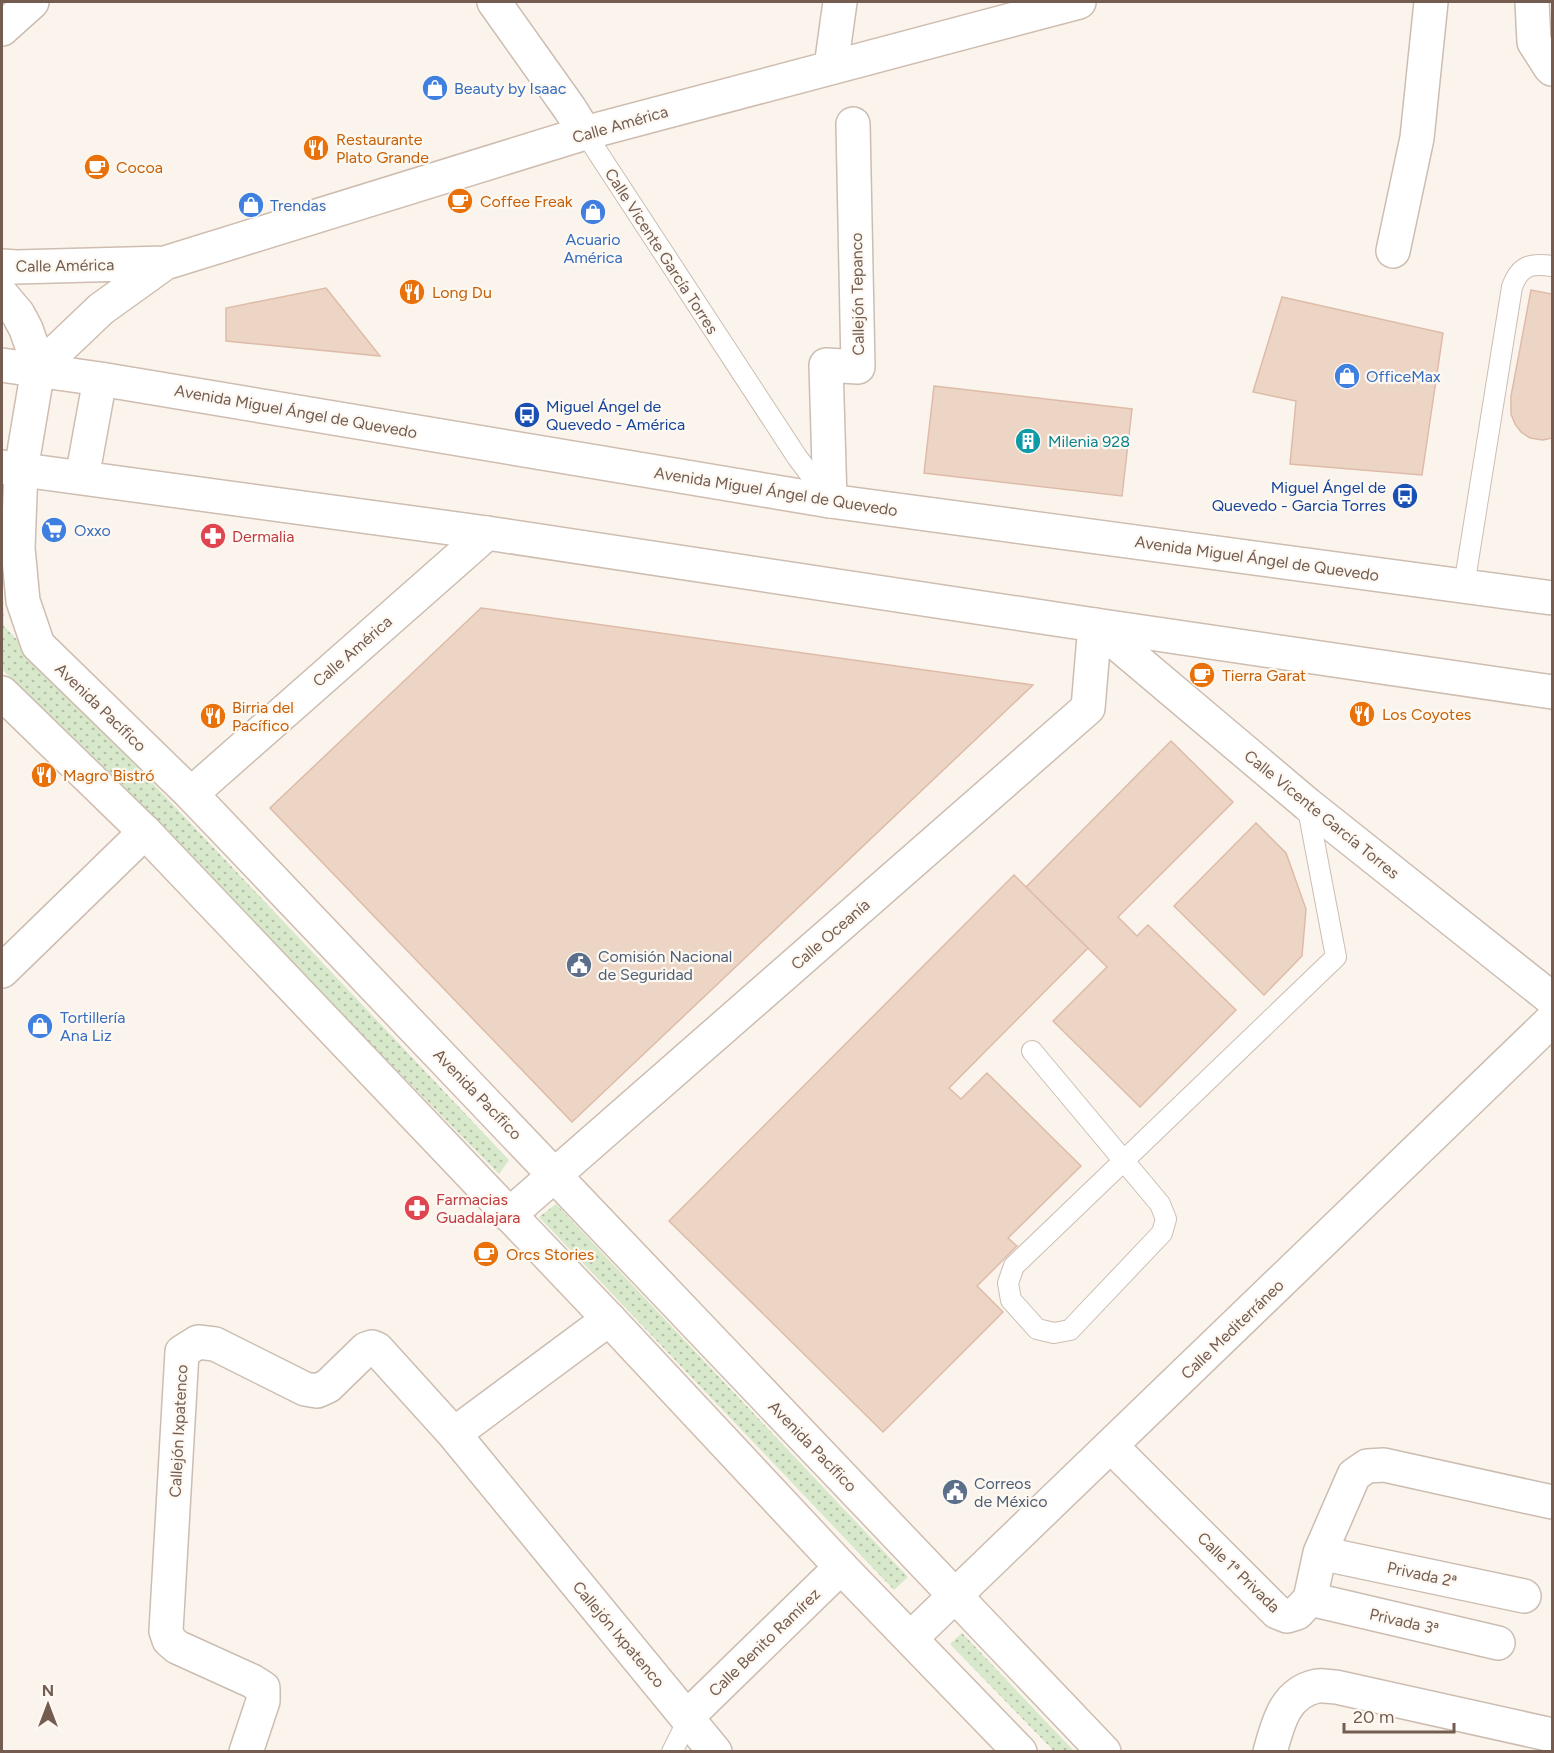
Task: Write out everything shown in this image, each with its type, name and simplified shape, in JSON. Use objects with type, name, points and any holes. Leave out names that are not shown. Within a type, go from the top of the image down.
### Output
[{"type":"street","points":[[2,29],[32,2]]},
{"type":"street","name":"Calle Vicente García Torres","points":[[494,2],[585,133]]},
{"type":"street","points":[[831,66],[840,2]]},
{"type":"street","name":"Calle América","points":[[2,266],[165,263],[585,133],[1079,2]]},
{"type":"street","points":[[1393,250],[1417,138],[1431,2]]},
{"type":"street","points":[[1532,2],[1534,42],[1552,69]]},
{"type":"street","name":"Callejón Tepanco","points":[[830,501],[826,365],[858,367],[854,124]]},
{"type":"street","name":"Calle América","points":[[38,369],[101,309],[165,263]]},
{"type":"street","name":"Calle América","points":[[2,295],[18,314],[26,329],[38,369]]},
{"type":"street","name":"Avenida Miguel Ángel de Quevedo","points":[[2,365],[100,378],[830,501],[1552,598]]},
{"type":"street","name":"Avenida Pacífico","points":[[38,369],[11,469],[23,601],[38,645],[191,794],[1104,1752]]},
{"type":"street","points":[[82,478],[100,378]]},
{"type":"street","points":[[2,497],[11,469],[487,533],[1552,692]]},
{"type":"street","name":"Calle América","points":[[191,794],[487,533]]},
{"type":"street","name":"Calle Vicente García Torres","points":[[1095,625],[1307,804],[1552,999]]},
{"type":"street","name":"Calle Oceanía","points":[[509,1215],[1088,708],[1095,625]]},
{"type":"street","points":[[2,693],[146,832],[609,1319],[841,1567],[1020,1752]]},
{"type":"street","points":[[2,971],[146,832]]},
{"type":"street","name":"Calle Mediterráneo","points":[[911,1638],[1552,1020]]},
{"type":"street","points":[[454,1434],[609,1319]]},
{"type":"street","name":"Callejón Ixpatenco","points":[[246,1752],[263,1701],[263,1688],[177,1647],[169,1640],[166,1631],[183,1352],[198,1342],[215,1344],[304,1389],[317,1391],[328,1386],[366,1349],[372,1347],[377,1349],[454,1434],[715,1752]]},
{"type":"street","name":"Calle 1ª Privada","points":[[1112,1446],[1277,1612],[1287,1616],[1297,1613],[1310,1599]]},
{"type":"street","points":[[1310,1599],[1320,1553],[1354,1475],[1367,1466],[1384,1465],[1552,1502]]},
{"type":"street","name":"Privada 2ª","points":[[1320,1553],[1524,1596]]},
{"type":"street","name":"Calle Benito Ramírez","points":[[687,1717],[841,1567]]},
{"type":"street","name":"Privada 3ª","points":[[1310,1599],[1498,1643]]},
{"type":"street","points":[[1270,1752],[1279,1720],[1287,1704],[1301,1692],[1318,1686],[1336,1687],[1552,1735]]},
{"type":"lane","name":"Calle Vicente García Torres","points":[[585,133],[797,456],[830,501]]},
{"type":"lane","points":[[1464,586],[1512,287],[1516,277],[1523,269],[1533,265],[1552,266]]},
{"type":"lane","points":[[1032,1051],[1124,1161],[1160,1204],[1166,1219],[1162,1233],[1070,1330],[1054,1333],[1037,1329],[1011,1300],[1008,1283],[1014,1266],[1124,1161],[1336,957],[1307,804]]},
{"type":"lane","points":[[672,1752],[687,1717]]},
{"type":"green space","points":[[2,560],[4,626],[509,1160],[499,1174],[2,669]]},
{"type":"green space","points":[[556,1204],[908,1577],[894,1590],[539,1217]]},
{"type":"green space","points":[[962,1633],[1074,1751],[1054,1751],[950,1644]]},
{"type":"building","points":[[326,288],[380,356],[226,341],[226,308]]},
{"type":"building","points":[[1531,290],[1552,294],[1552,438],[1543,440],[1530,438],[1521,432],[1511,414],[1511,396]]},
{"type":"building","name":"OfficeMax","points":[[1282,297],[1443,333],[1422,475],[1290,464],[1296,401],[1253,392]]},
{"type":"building","name":"Milenia 928","points":[[934,386],[1132,409],[1122,496],[924,473]]},
{"type":"building","name":"Comisión Nacional de Seguridad","points":[[481,608],[1033,685],[572,1122],[270,808]]},
{"type":"building","points":[[1171,741],[1233,802],[1118,917],[1137,936],[1148,925],[1236,1010],[1140,1107],[1053,1021],[1107,967],[1026,887]]},
{"type":"building","points":[[1256,823],[1286,853],[1306,909],[1302,956],[1264,995],[1174,906]]},
{"type":"building","points":[[1014,875],[1088,948],[949,1088],[961,1099],[987,1073],[1081,1166],[1008,1238],[1017,1246],[977,1286],[1003,1312],[883,1432],[669,1221]]},
{"type":"place","name":"Beauty by Isaac","points":[[435,88]]},
{"type":"place","name":"Restaurante Plato Grande","points":[[316,148]]},
{"type":"place","name":"Cocoa","points":[[97,167]]},
{"type":"place","name":"Coffee Freak","points":[[460,201]]},
{"type":"place","name":"Trendas","points":[[251,205]]},
{"type":"place","name":"Acuario América","points":[[593,212]]},
{"type":"place","name":"Long Du","points":[[412,292]]},
{"type":"place","name":"OfficeMax","points":[[1347,376]]},
{"type":"place","name":"Miguel Ángel de Quevedo - América","points":[[527,415]]},
{"type":"place","name":"Milenia 928","points":[[1028,441]]},
{"type":"place","name":"Miguel Ángel de Quevedo - Garcia Torres","points":[[1405,496]]},
{"type":"place","name":"Oxxo","points":[[54,530]]},
{"type":"place","name":"Dermalia","points":[[213,536]]},
{"type":"place","name":"Tierra Garat","points":[[1202,675]]},
{"type":"place","name":"Los Coyotes","points":[[1362,714]]},
{"type":"place","name":"Birria del Pacífico","points":[[213,716]]},
{"type":"place","name":"Magro Bistró","points":[[44,775]]},
{"type":"place","name":"Comisión Nacional de Seguridad","points":[[579,965]]},
{"type":"place","name":"Tortillería Ana Liz","points":[[40,1026]]},
{"type":"place","name":"Farmacias Guadalajara","points":[[417,1208]]},
{"type":"place","name":"Orcs Stories","points":[[486,1254]]},
{"type":"place","name":"Correos de México","points":[[955,1492]]}]
